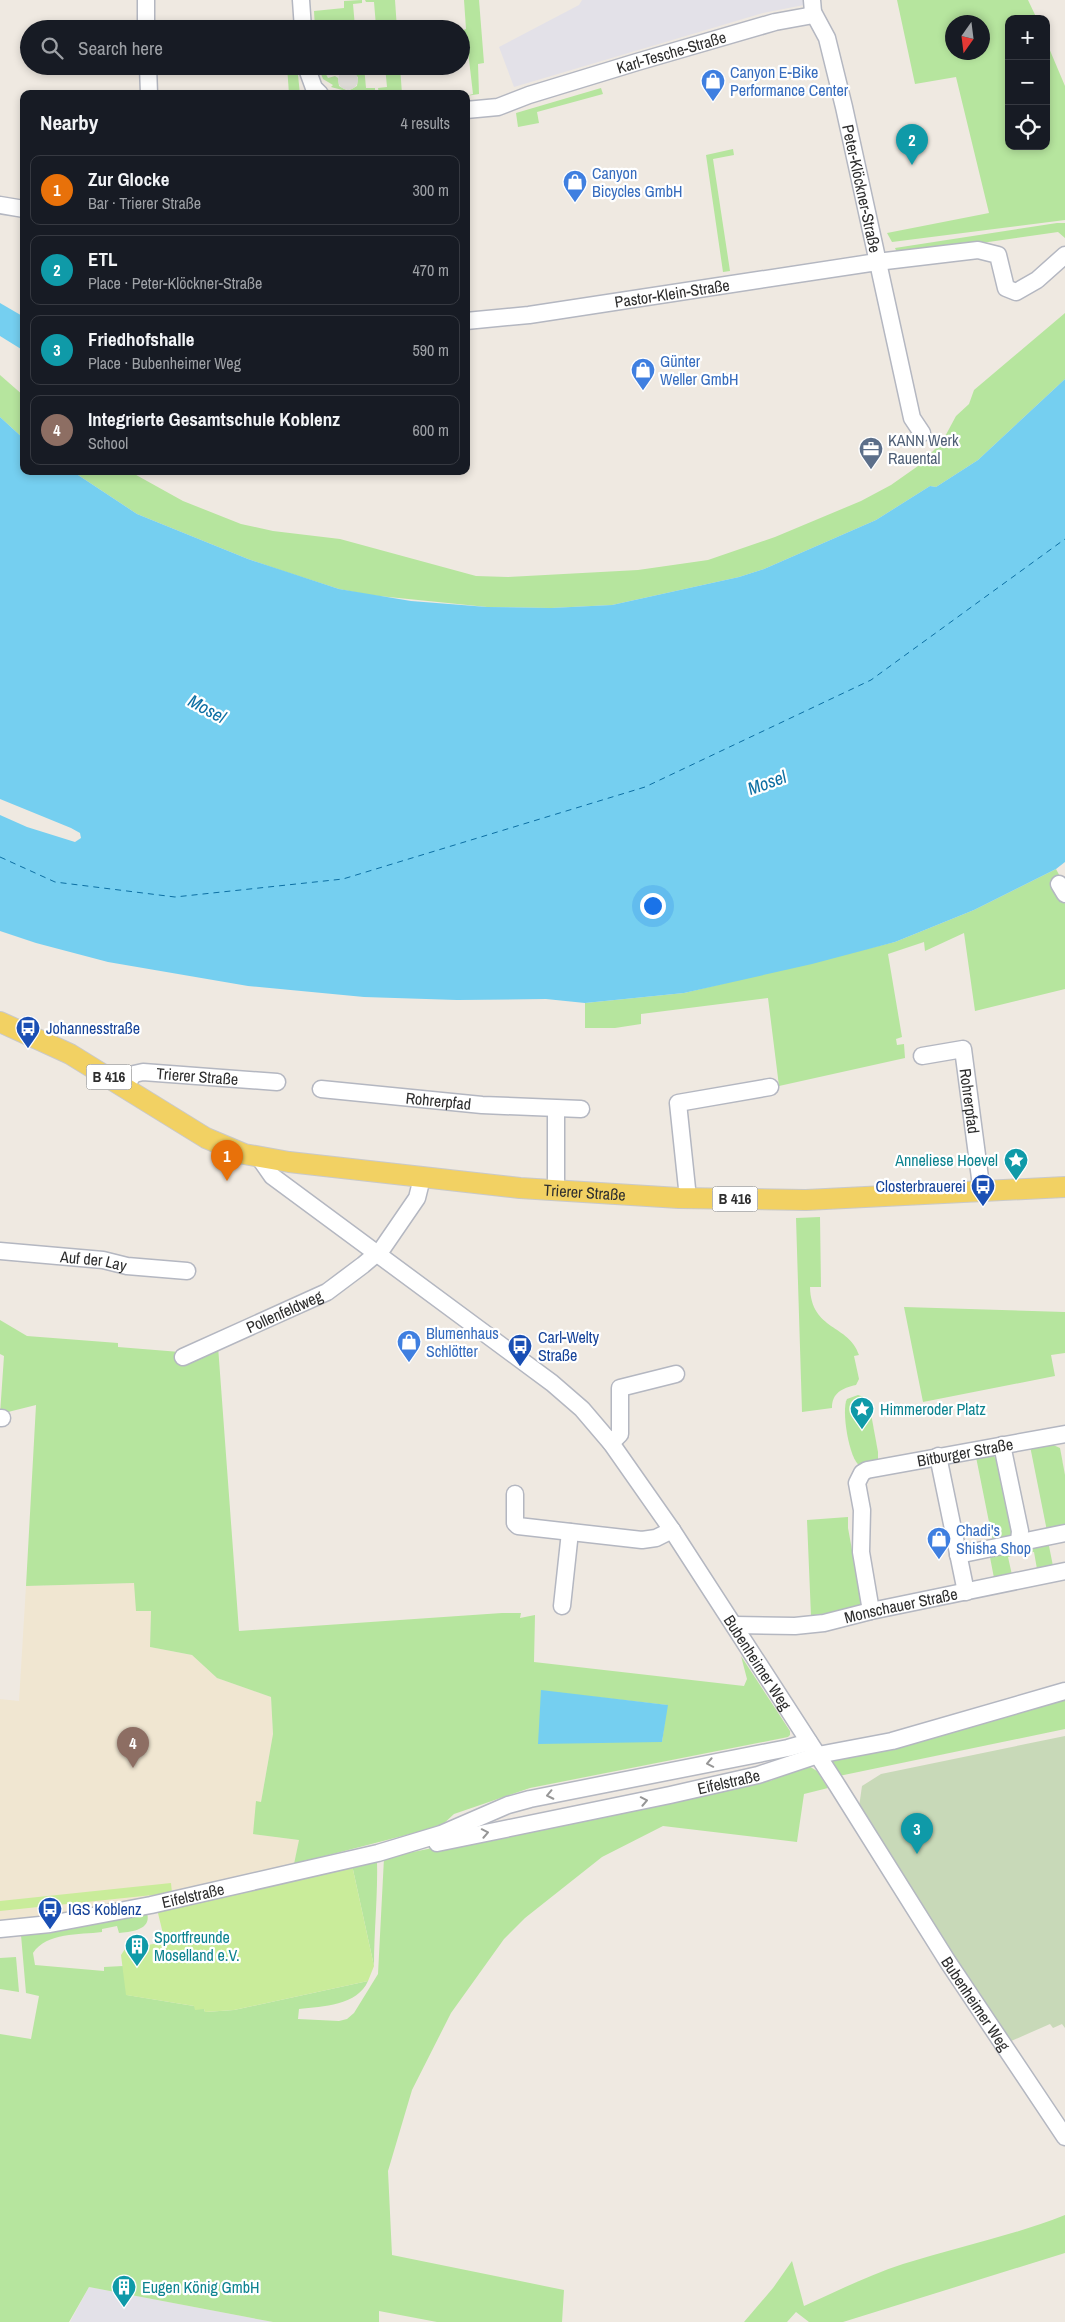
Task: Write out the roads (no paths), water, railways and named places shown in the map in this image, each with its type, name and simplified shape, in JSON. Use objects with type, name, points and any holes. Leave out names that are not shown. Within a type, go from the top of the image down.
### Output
[{"type":"main road","name":"Trierer Straße","points":[[0,1022],[70,1054],[197,1133],[228,1148],[289,1162],[422,1178],[556,1190],[688,1198],[792,1200],[982,1193],[1065,1187]]},
{"type":"street","points":[[146,0],[146,20]]},
{"type":"street","points":[[301,0],[302,20]]},
{"type":"street","name":"Karl-Tesche-Straße","points":[[470,110],[498,107],[529,95],[775,22],[808,16],[813,6]]},
{"type":"street","name":"Peter-Klöckner-Straße","points":[[813,6],[827,38],[873,230],[877,262],[912,418],[922,433]]},
{"type":"street","points":[[148,75],[149,90]]},
{"type":"street","points":[[309,75],[316,90]]},
{"type":"street","name":"Karl-Tesche-Straße","points":[[470,103],[529,95]]},
{"type":"street","points":[[0,205],[20,208]]},
{"type":"street","name":"Peter-Klöckner-Straße","points":[[877,262],[978,250],[998,255],[1006,288],[1011,292],[1020,290],[1037,280],[1065,255]]},
{"type":"street","name":"Pastor-Klein-Straße","points":[[470,321],[529,315],[877,262]]},
{"type":"street","name":"Rohrerpfad","points":[[922,1056],[963,1049],[982,1193]]},
{"type":"street","name":"Trierer Straße","points":[[124,1087],[134,1074],[143,1072],[277,1082]]},
{"type":"street","points":[[688,1198],[678,1103],[770,1087]]},
{"type":"street","name":"Rohrerpfad","points":[[321,1089],[473,1104],[556,1110],[581,1109]]},
{"type":"street","points":[[556,1110],[556,1190]]},
{"type":"street","name":"Bubenheimer Weg","points":[[258,1156],[269,1173],[568,1396],[611,1443],[672,1530],[734,1624],[948,1962],[1065,2137]]},
{"type":"street","points":[[289,1162],[287,1179],[291,1189]]},
{"type":"street","points":[[378,1254],[416,1198],[422,1178]]},
{"type":"street","name":"Auf der Lay","points":[[0,1251],[103,1260],[127,1266],[187,1271]]},
{"type":"street","name":"Pollenfeldweg","points":[[183,1357],[327,1292],[378,1254]]},
{"type":"street","points":[[611,1443],[620,1434],[620,1388],[676,1374]]},
{"type":"street","name":"Bitburger Straße","points":[[871,1611],[862,1552],[862,1510],[857,1484],[862,1473],[867,1470],[938,1456],[1002,1445],[1064,1438]]},
{"type":"street","points":[[1002,1445],[1020,1532],[1019,1542]]},
{"type":"street","points":[[938,1456],[966,1592]]},
{"type":"street","points":[[514,1494],[514,1523],[518,1526],[642,1540],[656,1538],[672,1530]]},
{"type":"street","points":[[562,1606],[570,1532]]},
{"type":"street","points":[[958,1556],[1065,1533]]},
{"type":"street","name":"Monschauer Straße","points":[[734,1624],[810,1625],[841,1620],[871,1611],[1065,1571]]},
{"type":"street","name":"Eifelstraße","points":[[0,1929],[50,1924],[151,1905],[385,1852],[441,1834],[508,1805],[530,1799],[797,1746],[813,1748],[892,1741],[1065,1691]]},
{"type":"street","name":"Eifelstraße","points":[[385,1852],[410,1849],[660,1798],[758,1775],[813,1748]]},
{"type":"street","points":[[746,1756],[758,1758],[763,1763],[764,1768],[758,1775]]},
{"type":"water","points":[[0,303],[20,315],[20,348],[0,336]]},
{"type":"water","name":"Mosel","points":[[1065,379],[1065,862],[1056,869],[974,910],[895,942],[812,964],[684,993],[585,1003],[546,999],[457,1000],[364,997],[248,986],[108,962],[36,943],[0,931],[0,815],[27,827],[75,842],[81,838],[80,833],[71,828],[0,799],[0,417],[20,435],[20,475],[78,475],[137,514],[248,559],[339,589],[411,601],[487,607],[551,608],[612,605],[739,577],[764,569],[876,520],[930,486],[936,487],[978,460]]},
{"type":"water","points":[[541,1690],[668,1705],[662,1742],[538,1744]]},
{"type":"place","name":"Canyon E-Bike Performance Center","points":[[713,102]]},
{"type":"place","name":"ETL","points":[[912,165]]},
{"type":"place","name":"Canyon Bicycles GmbH","points":[[575,203]]},
{"type":"place","name":"Günter Weller GmbH","points":[[643,391]]},
{"type":"place","name":"KANN Werk Rauental","points":[[871,470]]},
{"type":"place","name":"Johannesstraße","points":[[28,1049]]},
{"type":"place","name":"Zur Glocke","points":[[227,1181]]},
{"type":"place","name":"Anneliese Hoevel","points":[[1016,1181]]},
{"type":"place","name":"Closterbrauerei","points":[[983,1207]]},
{"type":"place","name":"Blumenhaus Schlötter","points":[[409,1363]]},
{"type":"place","name":"Carl-Welty Straße","points":[[520,1367]]},
{"type":"place","name":"Himmeroder Platz","points":[[862,1430]]},
{"type":"place","name":"Chadi's Shisha Shop","points":[[939,1560]]},
{"type":"place","name":"Integrierte Gesamtschule Koblenz","points":[[133,1768]]},
{"type":"place","name":"Friedhofshalle","points":[[917,1854]]},
{"type":"place","name":"IGS Koblenz","points":[[50,1930]]},
{"type":"place","name":"Sportfreunde Moselland e.V.","points":[[137,1967]]},
{"type":"place","name":"Eugen König GmbH","points":[[124,2308]]}]
